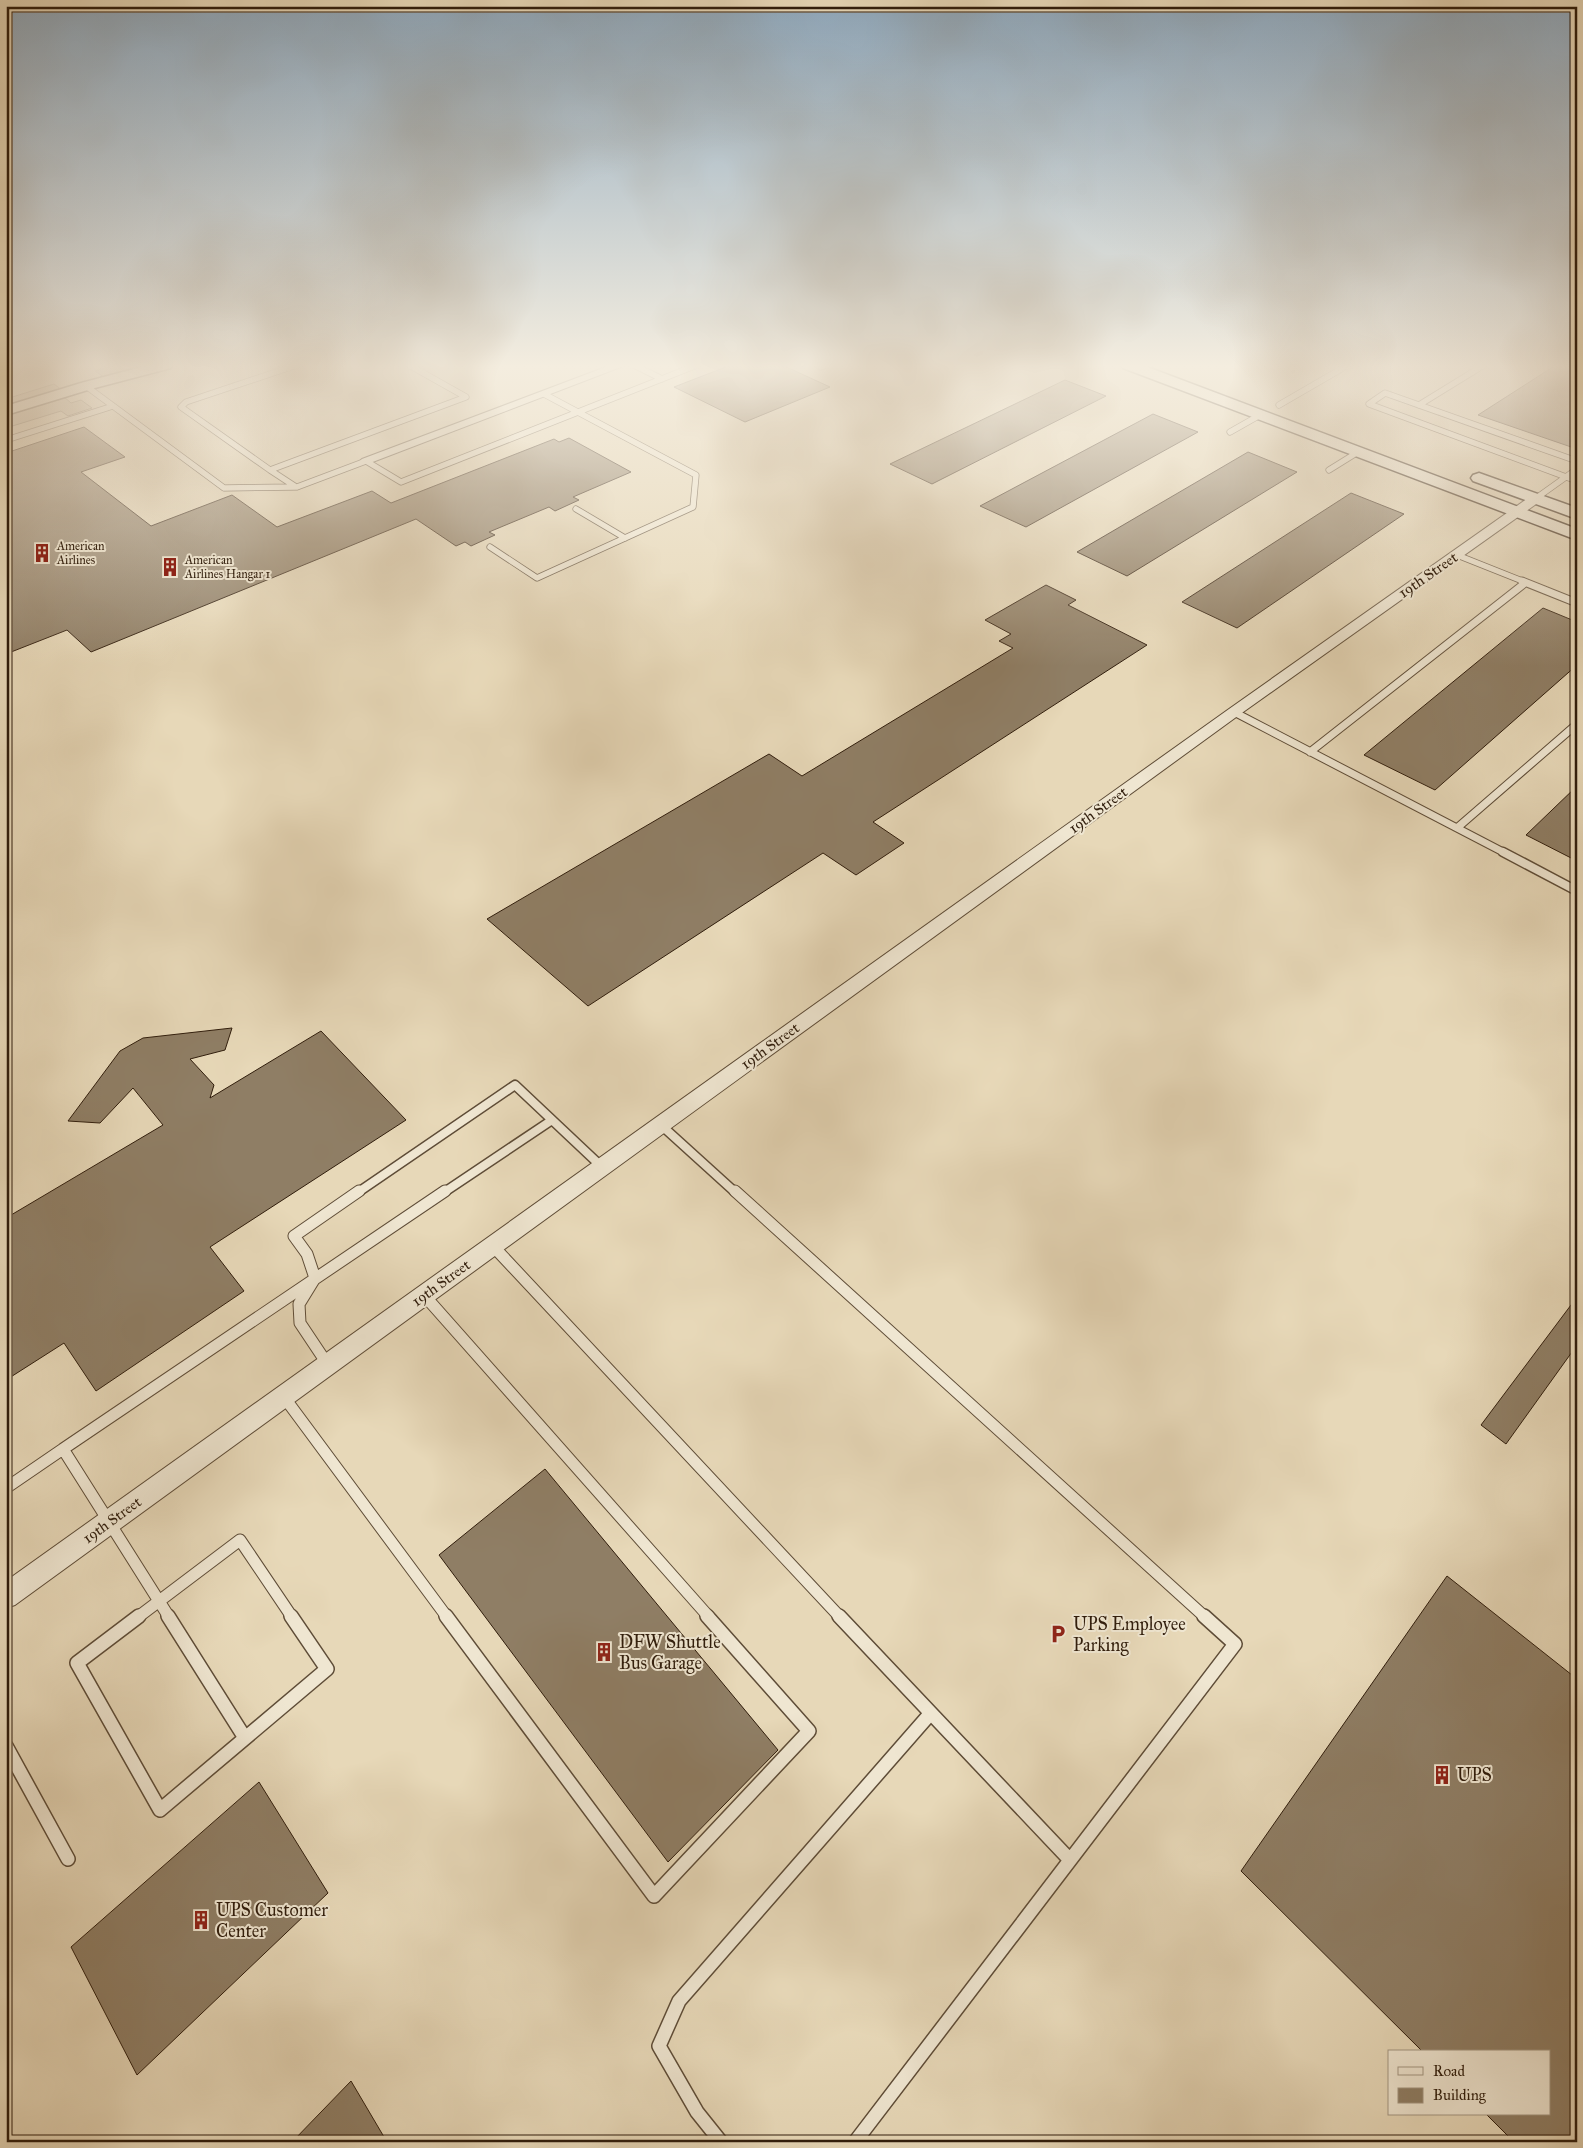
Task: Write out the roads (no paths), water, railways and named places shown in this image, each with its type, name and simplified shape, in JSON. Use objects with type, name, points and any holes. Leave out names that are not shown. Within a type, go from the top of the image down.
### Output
[{"type":"street","points":[[1393,465],[1577,535]]},
{"type":"street","points":[[1462,472],[1577,514]]},
{"type":"street","name":"19th Street","points":[[6,1596],[1234,712],[1535,499]]},
{"type":"lane","points":[[193,465],[224,488],[297,487],[355,465]]},
{"type":"lane","points":[[263,465],[297,487]]},
{"type":"lane","points":[[270,470],[283,465]]},
{"type":"lane","points":[[373,465],[401,482],[443,465]]},
{"type":"lane","points":[[490,547],[538,578],[693,507],[696,475],[678,465]]},
{"type":"lane","points":[[1329,470],[1337,465]]},
{"type":"lane","points":[[1533,465],[1577,481]]},
{"type":"lane","points":[[1535,499],[1577,469]]},
{"type":"lane","points":[[576,510],[625,538]]},
{"type":"lane","points":[[1457,555],[1577,604]]},
{"type":"lane","points":[[1310,752],[1526,583]]},
{"type":"lane","points":[[1234,712],[1577,891]]},
{"type":"lane","points":[[1457,828],[1577,724]]},
{"type":"lane","points":[[328,1365],[300,1322],[299,1304],[314,1278],[307,1254],[294,1236],[515,1085],[602,1167]]},
{"type":"lane","points":[[6,1488],[314,1278],[552,1120]]},
{"type":"lane","points":[[661,1125],[1235,1644],[855,2142]]},
{"type":"lane","points":[[493,1246],[930,1714],[1070,1860]]},
{"type":"lane","points":[[284,1396],[654,1896],[809,1731],[424,1295]]},
{"type":"lane","points":[[63,1449],[245,1738]]},
{"type":"lane","points":[[240,1540],[327,1669],[245,1738],[160,1810],[77,1663],[240,1540]]},
{"type":"lane","points":[[721,2142],[697,2112],[658,2046],[679,2001],[930,1714]]},
{"type":"lane","points":[[6,1746],[68,1859]]},
{"type":"place","name":"American Airlines","points":[[42,553]]},
{"type":"place","name":"American Airlines Hangar 1","points":[[170,567]]},
{"type":"place","name":"UPS Employee Parking","points":[[1058,1634]]},
{"type":"place","name":"DFW Shuttle Bus Garage","points":[[604,1652]]},
{"type":"place","name":"UPS","points":[[1442,1775]]},
{"type":"place","name":"UPS Customer Center","points":[[201,1920]]}]
